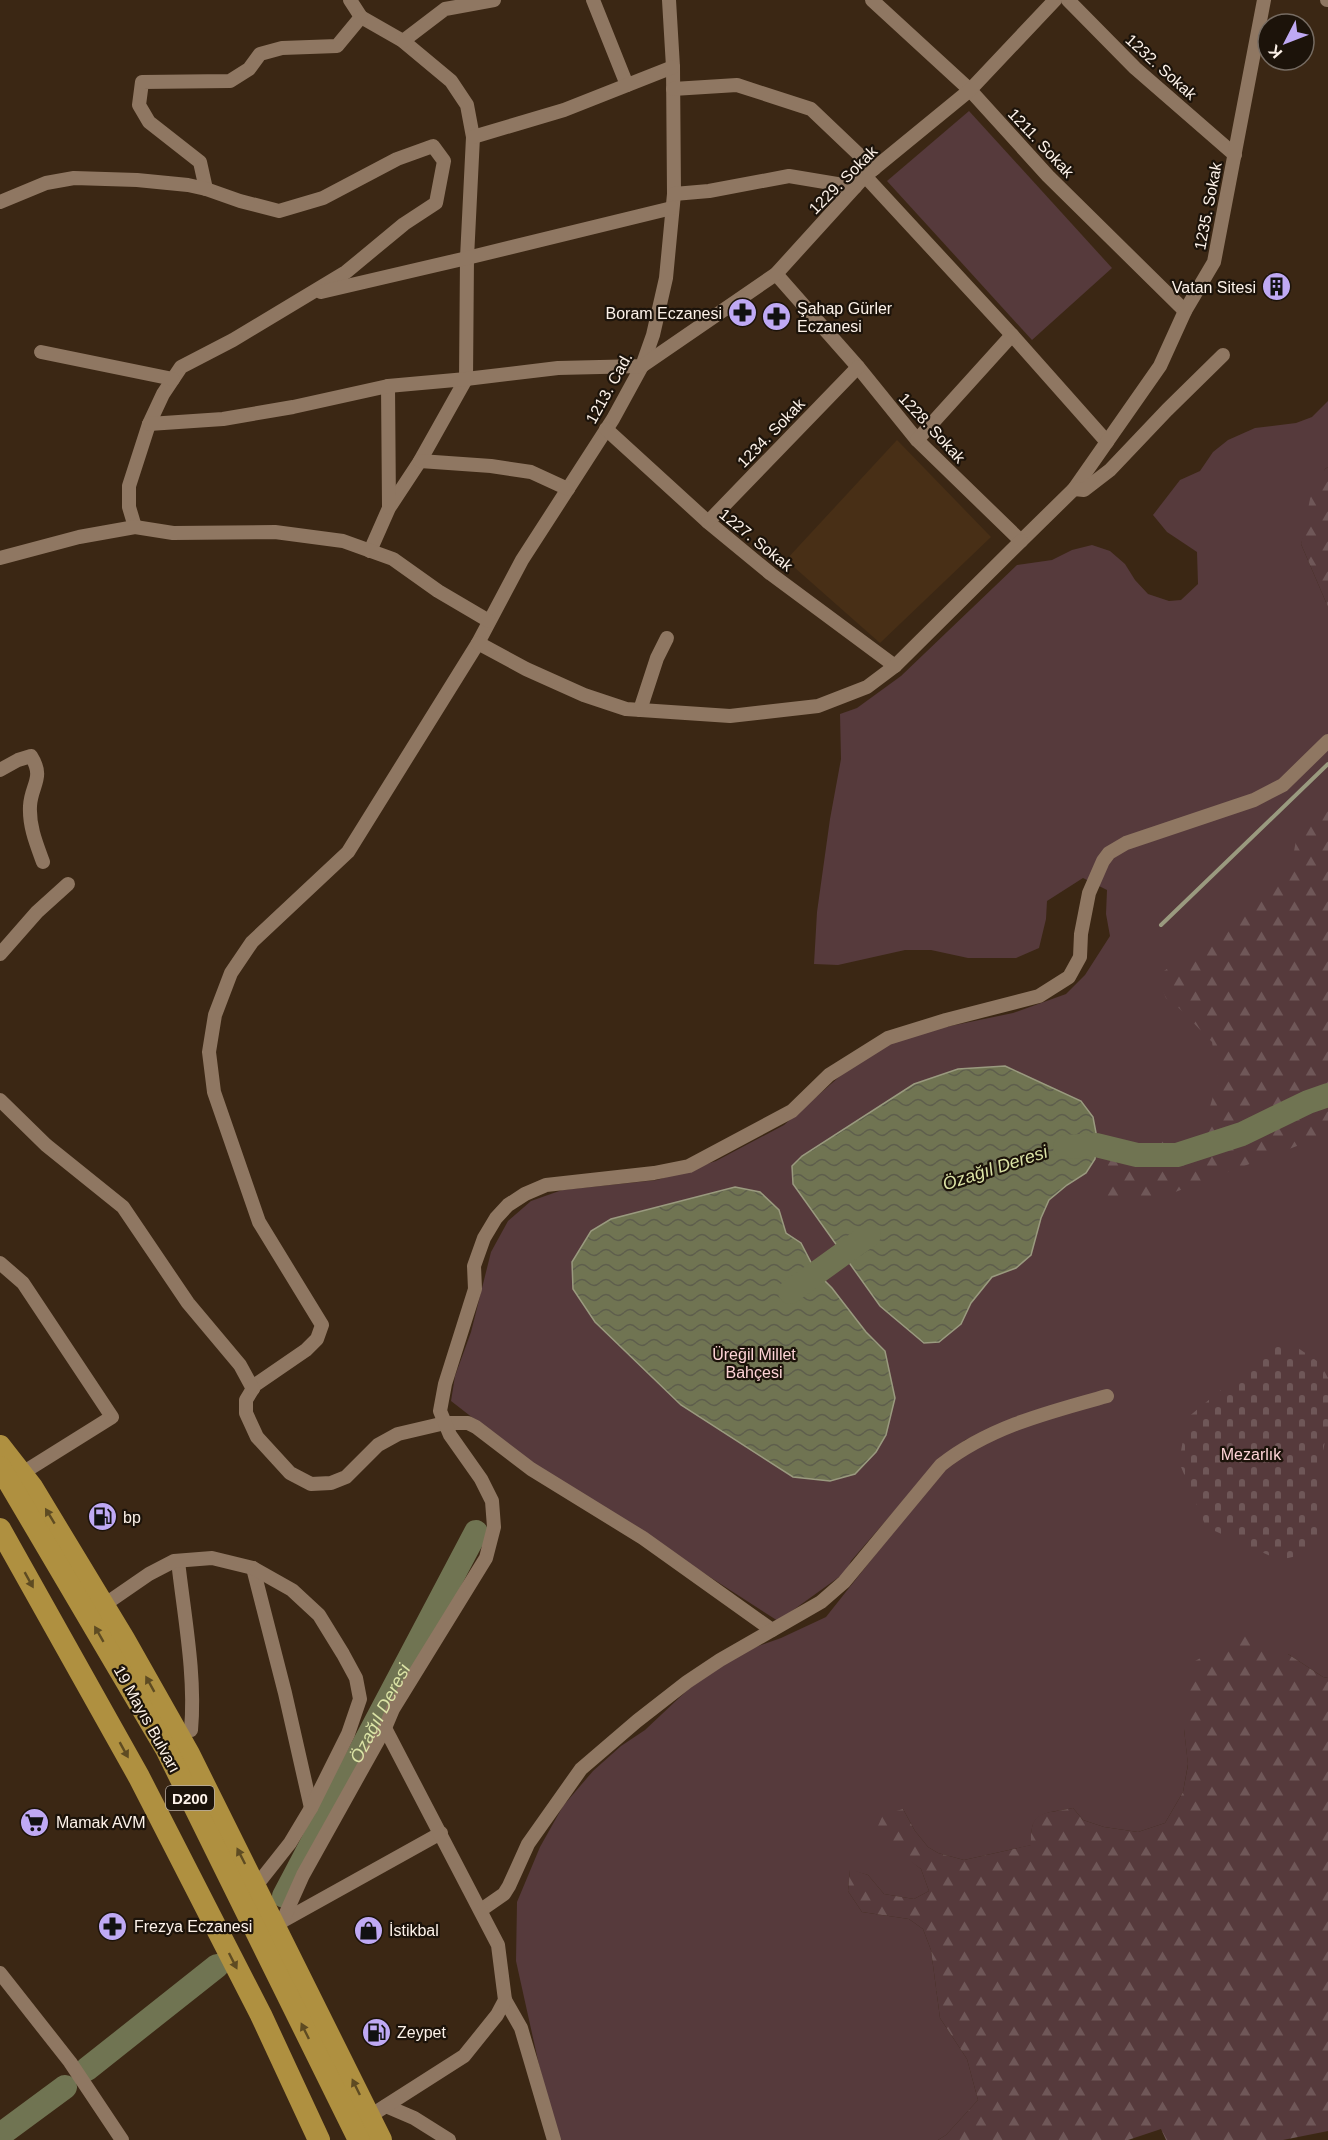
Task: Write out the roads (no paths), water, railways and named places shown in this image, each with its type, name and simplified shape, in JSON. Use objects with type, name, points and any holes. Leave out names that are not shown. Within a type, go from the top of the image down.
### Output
[{"type":"highway","points":[[0,1431],[104,1605],[189,1754],[256,1886],[278,1924],[306,1988],[378,2111],[381,2140]]},
{"type":"highway","points":[[0,1446],[28,1480]]},
{"type":"highway","name":"19 Mayıs Bulvarı","points":[[0,1467],[165,1749],[359,2140]]},
{"type":"highway","name":"D200","points":[[0,1529],[139,1777],[261,2015],[319,2140]]},
{"type":"highway","points":[[276,1972],[306,1988]]},
{"type":"street","points":[[350,0],[361,17],[403,41],[451,81],[467,105],[473,137],[467,258],[466,379],[420,460],[389,508],[370,550]]},
{"type":"street","points":[[403,41],[445,9],[494,0]]},
{"type":"street","points":[[593,0],[627,85]]},
{"type":"street","name":"1213. Cad.","points":[[253,1389],[255,1385],[306,1350],[317,1339],[322,1324],[259,1222],[217,1101],[209,1052],[215,1015],[231,973],[252,942],[348,852],[478,643],[522,560],[606,429],[642,366],[653,335],[666,278],[673,201],[673,67],[669,0]]},
{"type":"street","name":"1211. Sokak","points":[[872,0],[970,90],[1048,176],[1185,311]]},
{"type":"street","name":"1229. Sokak","points":[[642,366],[776,274],[869,173],[970,90],[1055,0]]},
{"type":"street","name":"1232. Sokak","points":[[1068,0],[1135,68],[1235,155]]},
{"type":"street","name":"1235. Sokak","points":[[1074,489],[1160,366],[1185,311],[1214,262],[1264,0]]},
{"type":"street","points":[[207,189],[200,162],[149,122],[139,105],[142,82],[230,81],[249,69],[260,54],[282,48],[337,46],[361,17]]},
{"type":"street","points":[[473,137],[564,110],[673,67]]},
{"type":"street","points":[[673,89],[737,86],[811,109],[1107,442]]},
{"type":"street","points":[[0,202],[46,183],[74,178],[137,180],[207,189],[240,201],[279,211],[323,198],[397,159],[433,146],[444,161],[436,203],[404,224],[346,272],[233,340],[181,368],[163,394],[149,424],[129,486],[129,507],[135,526]]},
{"type":"street","points":[[308,295],[467,258],[709,191],[789,176],[855,188]]},
{"type":"street","name":"1228. Sokak","points":[[776,274],[858,367],[917,440],[1021,541]]},
{"type":"street","points":[[917,440],[1012,335]]},
{"type":"street","points":[[41,352],[173,379]]},
{"type":"street","points":[[478,643],[526,669],[584,695],[626,709],[730,716],[818,706],[867,687],[895,666],[1074,489],[1084,490],[1110,470],[1223,355]]},
{"type":"street","points":[[149,424],[223,419],[293,407],[388,386],[558,368],[642,366]]},
{"type":"street","name":"1234. Sokak","points":[[708,522],[858,367]]},
{"type":"street","points":[[388,386],[389,508]]},
{"type":"street","name":"1227. Sokak","points":[[606,429],[708,522],[771,574],[895,666]]},
{"type":"street","points":[[420,460],[531,472],[568,489]]},
{"type":"street","points":[[0,558],[80,537],[135,526],[173,532],[274,532],[343,541],[393,559],[438,591],[489,621]]},
{"type":"street","points":[[640,710],[657,658],[667,638]]},
{"type":"street","points":[[278,1924],[386,1728],[393,1709],[486,1558],[494,1527],[492,1501],[481,1479],[450,1435],[441,1412],[445,1384],[475,1289],[474,1266],[484,1238],[508,1205],[525,1194],[546,1185],[654,1173],[689,1166],[792,1111],[829,1075],[888,1038],[946,1020],[1040,996],[1069,978],[1080,957],[1081,934],[1089,893],[1109,853],[1126,843],[1254,800],[1283,785],[1328,741]]},
{"type":"street","points":[[0,770],[31,756],[36,764],[38,780],[30,804],[31,829],[43,862]]},
{"type":"street","points":[[0,954],[37,912],[68,884]]},
{"type":"street","points":[[0,1100],[46,1145],[123,1207],[188,1303],[240,1365],[253,1389],[246,1400],[246,1413],[257,1437],[290,1473],[311,1484],[331,1483],[346,1477],[378,1445],[398,1434],[446,1423],[468,1423],[531,1469],[643,1538],[772,1630]]},
{"type":"street","points":[[0,1263],[23,1283],[112,1417],[28,1480]]},
{"type":"street","points":[[481,1910],[504,1894],[528,1844],[581,1769],[687,1682],[720,1660],[821,1602],[844,1582],[941,1465],[961,1449],[996,1431],[1107,1395]]},
{"type":"street","points":[[104,1605],[149,1574],[178,1561],[212,1558],[253,1568],[292,1590],[319,1616],[356,1678],[360,1699],[348,1734],[311,1808],[290,1843],[256,1886]]},
{"type":"street","points":[[178,1561],[193,1711],[191,1730]]},
{"type":"street","points":[[253,1568],[311,1808]]},
{"type":"street","points":[[386,1728],[498,1945],[505,2000],[521,2028],[554,2140]]},
{"type":"street","points":[[278,1924],[441,1833]]},
{"type":"street","points":[[0,1973],[70,2062],[122,2140]]},
{"type":"street","points":[[378,2111],[464,2056],[497,2015],[505,2000]]},
{"type":"street","points":[[378,2111],[414,2118],[449,2140]]},
{"type":"water","points":[[1005,1066],[1081,1101],[1093,1117],[1097,1138],[1095,1159],[1086,1173],[1049,1200],[1041,1218],[1031,1255],[1016,1268],[992,1277],[971,1303],[961,1324],[939,1342],[924,1343],[880,1306],[793,1184],[792,1166],[802,1156],[914,1084],[958,1069]]},
{"type":"water","points":[[735,1187],[760,1192],[779,1210],[786,1233],[801,1243],[816,1272],[832,1288],[866,1332],[885,1351],[895,1398],[886,1435],[876,1452],[855,1474],[830,1481],[793,1477],[681,1405],[595,1322],[573,1289],[572,1262],[591,1231],[611,1219]]},
{"type":"waterway","points":[[1161,925],[1328,764]]},
{"type":"waterway","name":"Özağıl Deresi","points":[[1065,1147],[1096,1145],[1137,1155],[1177,1155],[1242,1134],[1308,1102],[1328,1095]]},
{"type":"waterway","name":"Özağıl Deresi","points":[[790,1292],[869,1235]]},
{"type":"waterway","name":"Özağıl Deresi","points":[[284,1896],[476,1532]]},
{"type":"waterway","name":"Özağıl Deresi","points":[[87,2069],[217,1966]]},
{"type":"waterway","name":"Özağıl Deresi","points":[[0,2135],[65,2087]]},
{"type":"place","name":"Vatan Sitesi","points":[[1277,287]]},
{"type":"place","name":"Boram Eczanesi","points":[[743,313]]},
{"type":"place","name":"Şahap Gürler Eczanesi","points":[[776,317]]},
{"type":"place","name":"bp","points":[[102,1517]]},
{"type":"place","name":"Mamak AVM","points":[[35,1822]]},
{"type":"place","name":"Frezya Eczanesi","points":[[113,1926]]},
{"type":"place","name":"İstikbal","points":[[368,1930]]},
{"type":"place","name":"Zeypet","points":[[376,2032]]},
{"type":"park label","name":"Üreğil Millet Bahçesi","points":[[754,1363]]},
{"type":"park label","name":"Mezarlık","points":[[1251,1454]]}]
